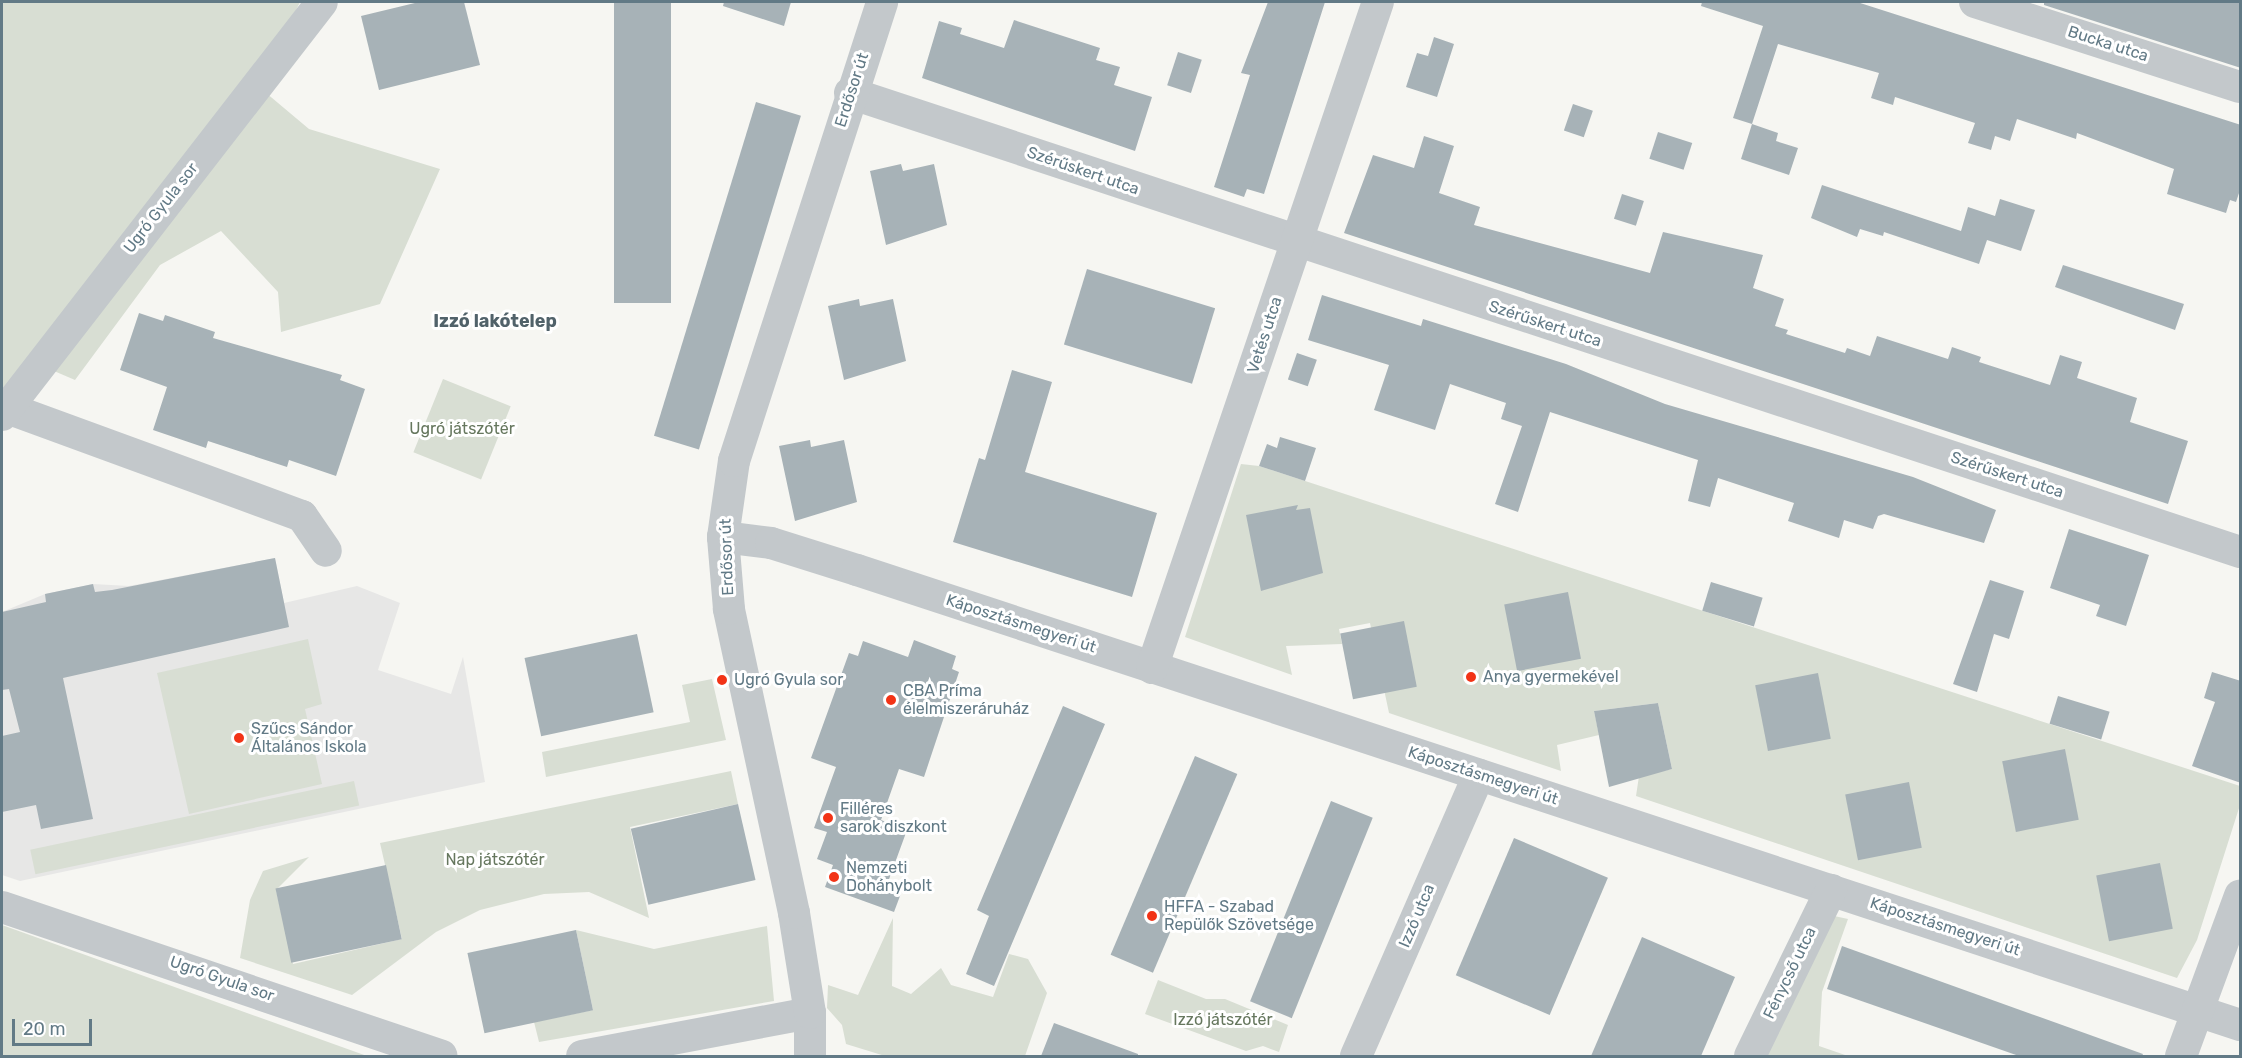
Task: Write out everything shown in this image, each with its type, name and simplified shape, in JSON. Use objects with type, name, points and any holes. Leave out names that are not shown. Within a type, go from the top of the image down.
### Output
[{"type":"street","name":"Ugró Gyula sor","points":[[4,411],[322,2]]},
{"type":"street","name":"Erdősor út","points":[[810,1056],[810,1013],[795,913],[729,609],[723,537],[734,460],[850,93],[882,2]]},
{"type":"street","name":"Vetés utca","points":[[1152,668],[1378,2]]},
{"type":"street","name":"Bucka utca","points":[[1975,2],[2241,87]]},
{"type":"street","name":"Szérűskert utca","points":[[850,93],[1296,243],[2241,552]]},
{"type":"street","points":[[4,411],[302,516],[327,551]]},
{"type":"street","name":"Káposztásmegyeri út","points":[[723,537],[771,543],[1831,890],[2203,1009],[2241,1025]]},
{"type":"street","name":"Izzó utca","points":[[1356,1056],[1479,774]]},
{"type":"street","name":"Fénycső utca","points":[[1750,1056],[1831,890]]},
{"type":"street","points":[[2181,1056],[2203,1009],[2241,896]]},
{"type":"street","name":"Ugró Gyula sor","points":[[2,907],[441,1056]]},
{"type":"street","points":[[582,1056],[810,1013]]},
{"type":"shaded area","name":"Szűcs Sándor Általános Iskola","points":[[275,558],[284,603],[357,586],[400,603],[378,670],[451,694],[463,657],[485,782],[20,881],[2,875],[2,612],[45,594],[93,584],[129,586]]},
{"type":"green space","points":[[2,2],[300,2],[259,87],[309,129],[440,169],[380,304],[281,332],[278,292],[221,231],[160,265],[75,380],[40,365],[2,415]]},
{"type":"green space","name":"Ugró játszótér","points":[[443,379],[511,406],[481,480],[413,452]]},
{"type":"green space","points":[[1241,464],[1259,466],[2240,786],[2240,805],[2197,940],[2177,978],[1636,796],[1639,776],[1672,769],[1658,703],[1594,711],[1599,735],[1557,745],[1561,771],[1389,713],[1370,623],[1339,629],[1342,644],[1286,646],[1292,675],[1185,637]]},
{"type":"green space","points":[[308,639],[322,704],[305,709],[322,784],[189,814],[157,673]]},
{"type":"green space","points":[[712,679],[726,740],[546,777],[542,752],[690,722],[682,685]]},
{"type":"green space","name":"Nap játszótér","points":[[731,771],[738,804],[630,827],[649,918],[589,892],[544,894],[480,910],[436,932],[352,995],[240,958],[250,900],[263,871],[309,857],[276,890],[293,964],[402,939],[380,843]]},
{"type":"green space","points":[[354,781],[359,805],[35,874],[30,850]]},
{"type":"green space","points":[[1825,914],[1848,919],[1822,992],[1819,1046],[1848,1056],[1761,1056]]},
{"type":"green space","points":[[893,918],[892,986],[911,994],[941,968],[951,985],[993,997],[1009,954],[1028,959],[1047,993],[1025,1056],[885,1056],[846,1044],[842,1025],[827,1008],[828,985],[858,995]]},
{"type":"green space","points":[[2,925],[367,1056],[2,1056]]},
{"type":"green space","points":[[767,926],[774,1001],[539,1042],[534,1022],[593,1010],[576,930],[654,949]]},
{"type":"green space","name":"Izzó játszótér","points":[[1158,980],[1206,999],[1225,999],[1288,1025],[1279,1052],[1263,1046],[1246,1051],[1145,1014]]},
{"type":"building","points":[[419,2],[464,2],[480,65],[379,90],[361,16]]},
{"type":"building","points":[[614,2],[671,2],[671,303],[614,303]]},
{"type":"building","points":[[724,2],[791,2],[784,26],[723,6]]},
{"type":"building","points":[[1268,2],[1325,2],[1264,194],[1247,189],[1244,197],[1214,187],[1250,75],[1241,73]]},
{"type":"building","points":[[1702,2],[1857,2],[2241,125],[2241,187],[2236,202],[2230,200],[2226,213],[2167,194],[2174,169],[2077,133],[2076,139],[2017,119],[2010,141],[1995,136],[1991,150],[1968,143],[1975,123],[1895,97],[1893,105],[1871,98],[1879,73],[1778,44],[1752,124],[1733,118],[1763,26],[1701,6]]},
{"type":"building","points":[[2044,2],[2241,2],[2241,68],[2044,5]]},
{"type":"building","points":[[1014,20],[1100,48],[1096,60],[1120,67],[1114,85],[1152,97],[1135,151],[922,78],[939,21],[962,28],[960,34],[1004,48]]},
{"type":"building","points":[[1434,37],[1454,44],[1437,97],[1406,87],[1417,53],[1428,56]]},
{"type":"building","points":[[1178,52],[1202,60],[1191,93],[1167,85]]},
{"type":"building","points":[[756,102],[801,116],[699,449],[654,436]]},
{"type":"building","points":[[1573,104],[1593,111],[1584,137],[1564,130]]},
{"type":"building","points":[[1752,124],[1778,133],[1776,141],[1798,148],[1789,175],[1741,159]]},
{"type":"building","points":[[1658,132],[1692,143],[1684,170],[1649,159]]},
{"type":"building","points":[[1424,136],[1454,146],[1439,193],[1480,207],[1474,225],[1650,273],[1663,232],[1763,255],[1753,288],[1784,299],[1775,326],[1788,330],[1786,334],[1845,353],[1847,348],[1870,356],[1877,336],[1948,359],[1952,347],[1981,357],[1979,362],[2050,385],[2060,355],[2082,362],[2077,378],[2137,398],[2130,422],[2188,441],[2168,504],[1344,233],[1373,155],[1414,168]]},
{"type":"building","points":[[901,164],[903,171],[934,164],[947,225],[886,245],[870,171]]},
{"type":"building","points":[[1822,185],[1961,231],[1968,207],[1995,216],[2000,199],[2035,210],[2021,251],[1987,240],[1979,264],[1884,232],[1883,236],[1860,229],[1857,237],[1811,218]]},
{"type":"building","points":[[1622,194],[1644,201],[1636,226],[1614,219]]},
{"type":"building","points":[[2063,265],[2184,304],[2175,330],[2055,287]]},
{"type":"building","points":[[1087,269],[1215,308],[1192,384],[1064,345]]},
{"type":"building","points":[[1322,295],[1421,326],[1423,319],[1566,364],[1665,404],[1913,477],[1996,510],[1984,543],[1884,514],[1878,516],[1873,529],[1844,520],[1839,538],[1788,521],[1794,503],[1718,478],[1710,507],[1688,501],[1698,460],[1550,412],[1518,512],[1495,504],[1522,426],[1501,419],[1506,403],[1450,384],[1435,430],[1374,410],[1389,365],[1308,340]]},
{"type":"building","points":[[859,299],[860,306],[893,299],[906,361],[844,380],[828,306]]},
{"type":"building","points":[[139,313],[163,321],[165,315],[215,332],[213,338],[342,375],[340,380],[365,389],[336,476],[289,460],[287,467],[208,441],[206,448],[153,430],[167,387],[120,370]]},
{"type":"building","points":[[1297,353],[1317,360],[1308,386],[1288,379]]},
{"type":"building","points":[[1012,370],[1052,382],[1025,472],[1157,513],[1132,597],[953,542],[979,458],[985,460]]},
{"type":"building","points":[[1280,437],[1316,448],[1305,481],[1259,466],[1267,444],[1277,448]]},
{"type":"building","points":[[810,440],[811,447],[844,440],[857,502],[795,521],[779,446]]},
{"type":"building","points":[[1298,505],[1296,510],[1310,508],[1323,573],[1261,591],[1246,515]]},
{"type":"building","points":[[2069,529],[2149,555],[2126,626],[2096,616],[2100,605],[2050,588]]},
{"type":"building","points":[[275,558],[289,627],[63,678],[93,819],[41,829],[36,805],[2,812],[2,736],[20,732],[9,689],[2,690],[2,612],[46,602],[45,594],[93,584],[95,592],[112,590]]},
{"type":"building","points":[[1990,580],[2024,591],[2009,639],[1994,634],[1977,692],[1953,684]]},
{"type":"building","points":[[1711,582],[1763,598],[1754,626],[1702,611]]},
{"type":"building","points":[[1568,592],[1581,659],[1517,671],[1504,604]]},
{"type":"building","points":[[1404,621],[1417,687],[1353,699],[1340,633]]},
{"type":"building","points":[[637,634],[654,712],[541,736],[525,658]]},
{"type":"building","name":"CBA Príma élelmiszeráruház","points":[[914,640],[956,656],[952,669],[959,672],[924,777],[899,769],[881,820],[907,830],[888,882],[903,888],[894,912],[825,887],[833,865],[817,859],[827,832],[814,828],[836,767],[811,758],[849,653],[858,656],[863,641],[908,657]]},
{"type":"building","points":[[2212,672],[2241,681],[2241,783],[2192,766],[2215,702],[2204,698]]},
{"type":"building","points":[[1818,673],[1831,739],[1768,751],[1755,685]]},
{"type":"building","points":[[2058,696],[2110,712],[2101,740],[2050,724]]},
{"type":"building","points":[[1658,703],[1672,769],[1609,787],[1594,711]]},
{"type":"building","points":[[1063,706],[1105,724],[994,986],[966,974],[989,916],[977,910]]},
{"type":"building","points":[[2065,749],[2079,820],[2016,832],[2002,761]]},
{"type":"building","points":[[1195,756],[1237,774],[1153,973],[1111,955]]},
{"type":"building","points":[[1909,782],[1922,848],[1858,860],[1845,794]]},
{"type":"building","points":[[1331,801],[1373,818],[1292,1018],[1250,1001]]},
{"type":"building","points":[[738,804],[756,880],[648,905],[631,829]]},
{"type":"building","points":[[1514,838],[1608,878],[1550,1015],[1456,975]]},
{"type":"building","points":[[2160,863],[2173,929],[2109,941],[2096,875]]},
{"type":"building","points":[[386,865],[402,939],[291,963],[275,888]]},
{"type":"building","points":[[576,930],[593,1010],[484,1033],[467,953]]},
{"type":"building","points":[[1642,937],[1735,977],[1701,1056],[1591,1056]]},
{"type":"building","points":[[1842,946],[2143,1054],[2142,1056],[2019,1056],[1827,989]]},
{"type":"building","points":[[1054,1023],[1138,1054],[1138,1056],[1041,1056]]},
{"type":"place","name":"Anya gyermekével","points":[[1471,677]]},
{"type":"place","name":"Ugró Gyula sor","points":[[722,680]]},
{"type":"place","name":"CBA Príma élelmiszeráruház","points":[[891,700]]},
{"type":"place","name":"Szűcs Sándor Általános Iskola","points":[[239,738]]},
{"type":"place","name":"Filléres sarok diszkont","points":[[828,818]]},
{"type":"place","name":"Nemzeti Dohánybolt","points":[[834,877]]},
{"type":"place","name":"HFFA - Szabad Repülők Szövetsége","points":[[1152,916]]},
{"type":"district","name":"Izzó lakótelep","points":[[495,321]]}]
